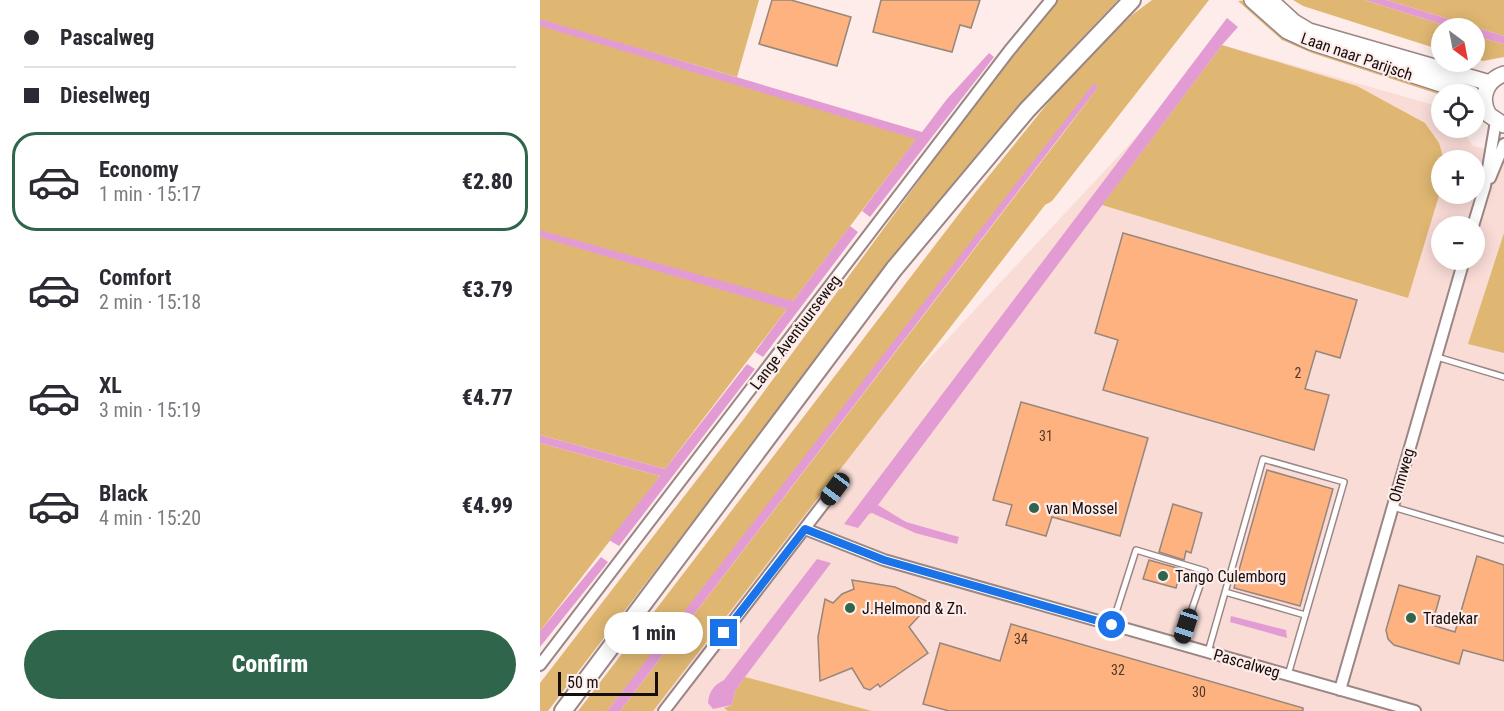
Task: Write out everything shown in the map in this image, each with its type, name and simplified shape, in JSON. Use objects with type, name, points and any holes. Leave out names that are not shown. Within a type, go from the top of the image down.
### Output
[{"type":"main road","points":[[563,711],[894,269],[1027,110],[1129,5],[1143,0]]},
{"type":"street","name":"Lange Aventuurseweg","points":[[540,665],[1009,51],[1051,0]]},
{"type":"street","name":"Laan naar Parijsch","points":[[1252,0],[1287,31],[1311,42],[1440,84]]},
{"type":"street","name":"Laan naar Parijsch","points":[[1270,0],[1294,22],[1309,31],[1490,83]]},
{"type":"street","points":[[1485,88],[1504,74]]},
{"type":"street","points":[[1485,108],[1500,123],[1485,186]]},
{"type":"street","points":[[1485,186],[1504,144]]},
{"type":"street","name":"Ohmweg","points":[[1340,690],[1461,270]]},
{"type":"street","points":[[664,711],[835,489]]},
{"type":"street","name":"Pascalweg","points":[[805,529],[884,560],[1415,711]]},
{"type":"lane","points":[[1435,357],[1504,377]]},
{"type":"lane","points":[[1208,652],[1263,459],[1344,482],[1288,675]]},
{"type":"lane","points":[[1392,507],[1504,540]]},
{"type":"lane","points":[[1112,625],[1136,550],[1204,571],[1180,644]]},
{"type":"lane","points":[[1225,592],[1305,615]]},
{"type":"shaded area","points":[[540,0],[759,0],[737,77],[638,48],[921,133],[665,469],[540,435]]},
{"type":"shaded area","points":[[1057,0],[1118,0],[1032,91],[887,268],[548,711],[540,711],[540,683],[743,420],[1012,54]]},
{"type":"shaded area","points":[[1152,0],[1209,0],[1052,201],[1045,205],[653,711],[620,711],[1098,88],[607,711],[578,711],[975,193],[1077,67],[1132,15]]},
{"type":"shaded area","points":[[1247,0],[1434,84],[1431,84],[1431,92],[1312,53],[1282,40],[1238,1]]},
{"type":"shaded area","points":[[1293,0],[1365,0],[1431,21],[1431,47],[1303,6]]},
{"type":"shaded area","points":[[1365,0],[1387,0],[1446,18],[1431,18],[1431,21]]},
{"type":"shaded area","points":[[1387,0],[1504,0],[1504,36],[1485,30],[1485,18],[1446,18]]},
{"type":"shaded area","points":[[1227,18],[1238,27],[1222,45],[878,505],[906,522],[959,537],[957,544],[915,533],[872,513],[858,528],[844,524]]},
{"type":"shaded area","points":[[540,19],[922,132],[947,99],[989,53],[994,57],[870,217],[862,211],[916,139],[540,26]]},
{"type":"shaded area","points":[[1485,30],[1504,36],[1504,44],[1485,39]]},
{"type":"shaded area","points":[[1485,39],[1504,44],[1504,57],[1485,61]]},
{"type":"shaded area","points":[[1222,45],[1431,104],[1431,138],[1468,138],[1473,146],[1504,153],[1504,711],[646,711],[887,404]]},
{"type":"shaded area","points":[[1222,45],[1357,86],[1425,123],[1431,132],[1431,138],[1436,138],[1441,150],[1431,150],[1431,204],[1436,204],[1408,298],[1102,205]]},
{"type":"shaded area","points":[[1094,83],[1098,87],[620,711],[607,711]]},
{"type":"shaded area","points":[[850,226],[858,232],[763,357],[755,352],[787,309],[540,237],[540,230],[793,301]]},
{"type":"shaded area","points":[[1504,233],[1504,353],[1468,344]]},
{"type":"shaded area","points":[[747,364],[755,369],[619,546],[609,540],[660,476],[540,443],[540,435],[665,469]]},
{"type":"shaded area","points":[[540,443],[660,476],[540,631]]},
{"type":"shaded area","points":[[601,557],[608,562],[540,647],[540,631]]},
{"type":"shaded area","points":[[817,559],[831,563],[735,691],[732,705],[713,709],[708,703],[713,689],[724,680]]},
{"type":"shaded area","points":[[1231,616],[1286,630],[1287,638],[1230,622]]},
{"type":"shaded area","points":[[745,677],[872,711],[728,711],[724,708],[732,705],[735,691]]},
{"type":"building","points":[[772,0],[791,0],[851,17],[837,66],[759,44]]},
{"type":"building","points":[[881,0],[980,0],[971,28],[960,25],[952,52],[873,32]]},
{"type":"building","points":[[1123,233],[1357,300],[1340,358],[1316,351],[1305,389],[1329,395],[1314,450],[1103,390],[1118,340],[1095,333]]},
{"type":"building","points":[[1021,402],[1148,438],[1120,536],[1052,517],[1046,536],[1006,525],[1012,505],[993,500]]},
{"type":"building","points":[[1267,470],[1333,489],[1300,606],[1234,588]]},
{"type":"building","points":[[1173,504],[1202,513],[1191,553],[1186,551],[1184,560],[1159,552]]},
{"type":"building","points":[[1477,556],[1504,565],[1504,661],[1463,650],[1459,664],[1394,645],[1388,639],[1386,630],[1399,585],[1440,596],[1432,625],[1455,632]]},
{"type":"building","points":[[1149,560],[1181,569],[1176,588],[1143,579]]},
{"type":"building","points":[[852,580],[895,587],[931,603],[909,627],[928,653],[880,687],[878,684],[870,690],[864,688],[852,668],[820,681],[818,637],[825,599],[833,603],[842,594],[854,589]]},
{"type":"building","points":[[1011,624],[1303,708],[1303,711],[949,711],[923,704],[940,643],[1000,661]]},
{"type":"place","name":"van Mossel","points":[[1034,508]]},
{"type":"place","name":"Tango Culemborg","points":[[1163,576]]},
{"type":"place","name":"J.Helmond & Zn.","points":[[850,608]]},
{"type":"place","name":"Tradekar","points":[[1411,618]]},
{"type":"route","points":[[724,633],[805,529],[884,560],[1112,625]]}]
